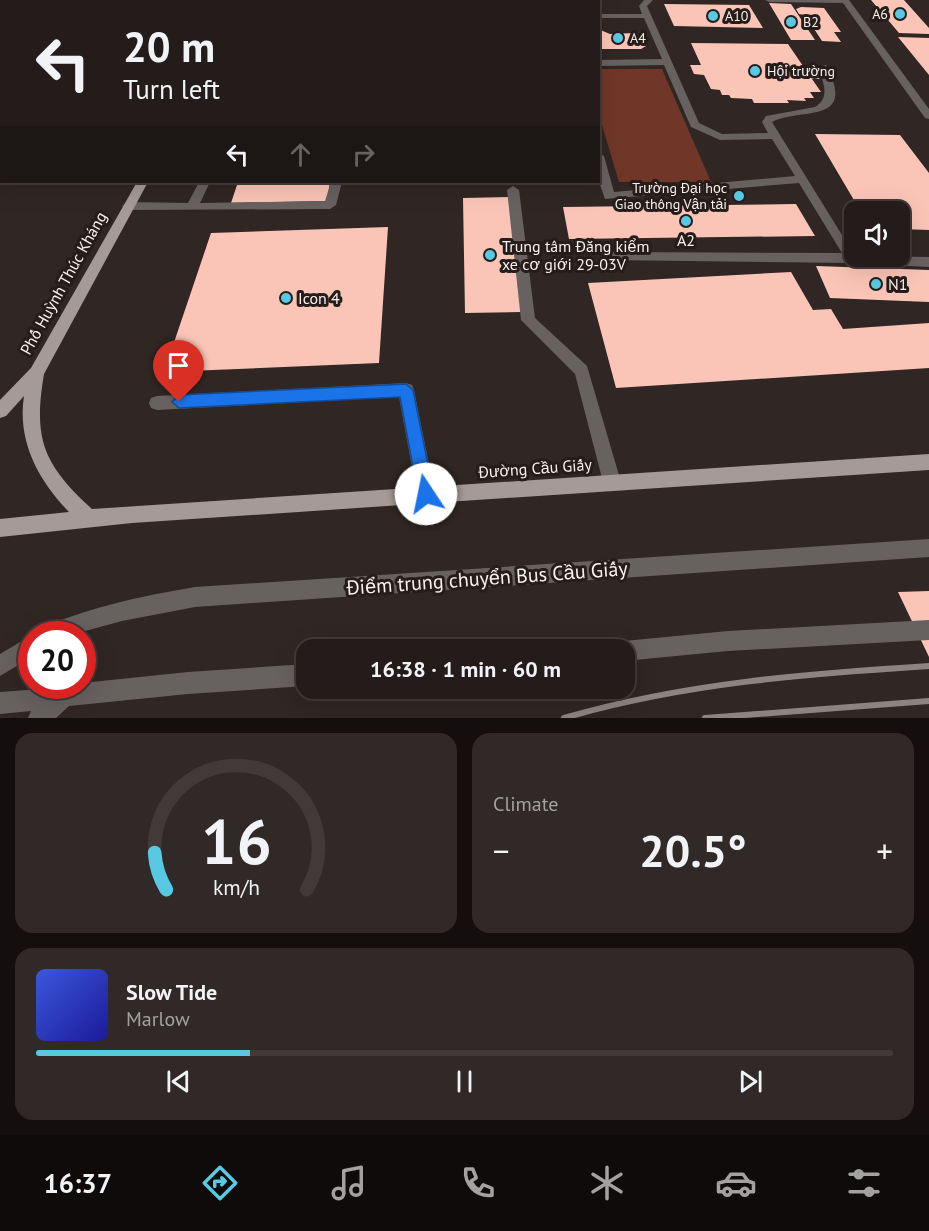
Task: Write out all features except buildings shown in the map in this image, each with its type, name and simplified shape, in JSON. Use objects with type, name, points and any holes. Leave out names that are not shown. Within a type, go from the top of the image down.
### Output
[{"type":"main road","name":"Phố Huỳnh Thúc Kháng","points":[[0,411],[36,373],[141,183]]},
{"type":"main road","name":"Phố Huỳnh Thúc Kháng","points":[[36,373],[30,419],[40,460],[60,493],[88,519]]},
{"type":"main road","name":"Đường Cầu Giấy","points":[[0,528],[88,519],[426,494],[929,462]]},
{"type":"lane","points":[[650,0],[644,6],[695,126],[720,137],[777,136]]},
{"type":"lane","points":[[769,0],[846,0],[929,116]]},
{"type":"lane","points":[[600,15],[613,12],[648,16]]},
{"type":"lane","points":[[600,63],[667,62]]},
{"type":"lane","points":[[824,67],[832,87],[830,100],[819,110],[770,118],[767,122],[844,246]]},
{"type":"lane","points":[[600,163],[609,196],[803,178]]},
{"type":"lane","points":[[192,207],[204,183]]},
{"type":"lane","points":[[128,206],[330,205],[336,183]]},
{"type":"lane","points":[[513,190],[528,320],[582,371],[612,482]]},
{"type":"lane","points":[[613,257],[844,258]]},
{"type":"lane","points":[[910,261],[929,262]]},
{"type":"lane","points":[[157,403],[406,390],[426,494]]},
{"type":"lane","name":"Điểm trung chuyển Bus Cầu Giấy","points":[[79,621],[118,610],[195,597],[929,548]]},
{"type":"lane","points":[[635,650],[728,641],[929,630]]},
{"type":"lane","points":[[0,666],[18,654]]},
{"type":"lane","points":[[96,692],[188,682],[296,676]]},
{"type":"lane","points":[[0,703],[37,699]]},
{"type":"lane","points":[[39,718],[61,699]]},
{"type":"shaded area","points":[[600,69],[662,69],[711,182],[619,182],[600,118]]},
{"type":"railway","points":[[564,718],[654,696],[700,688],[791,677],[929,666]]},
{"type":"railway","points":[[705,718],[929,701]]},
{"type":"place","name":"A6","points":[[900,14]]},
{"type":"place","name":"A10","points":[[713,16]]},
{"type":"place","name":"B2","points":[[791,22]]},
{"type":"place","name":"A4","points":[[618,38]]},
{"type":"place","name":"Hội trường","points":[[755,71]]},
{"type":"place","name":"Trường Đại học Giao thông Vận tải","points":[[739,196]]},
{"type":"place","name":"A2","points":[[686,221]]},
{"type":"place","name":"Trung tâm Đăng kiểm xe cơ giới 29-03V","points":[[490,255]]},
{"type":"place","name":"N1","points":[[876,284]]},
{"type":"place","name":"Icon 4","points":[[286,298]]},
{"type":"route","points":[[179,402],[406,390],[426,494]]}]
